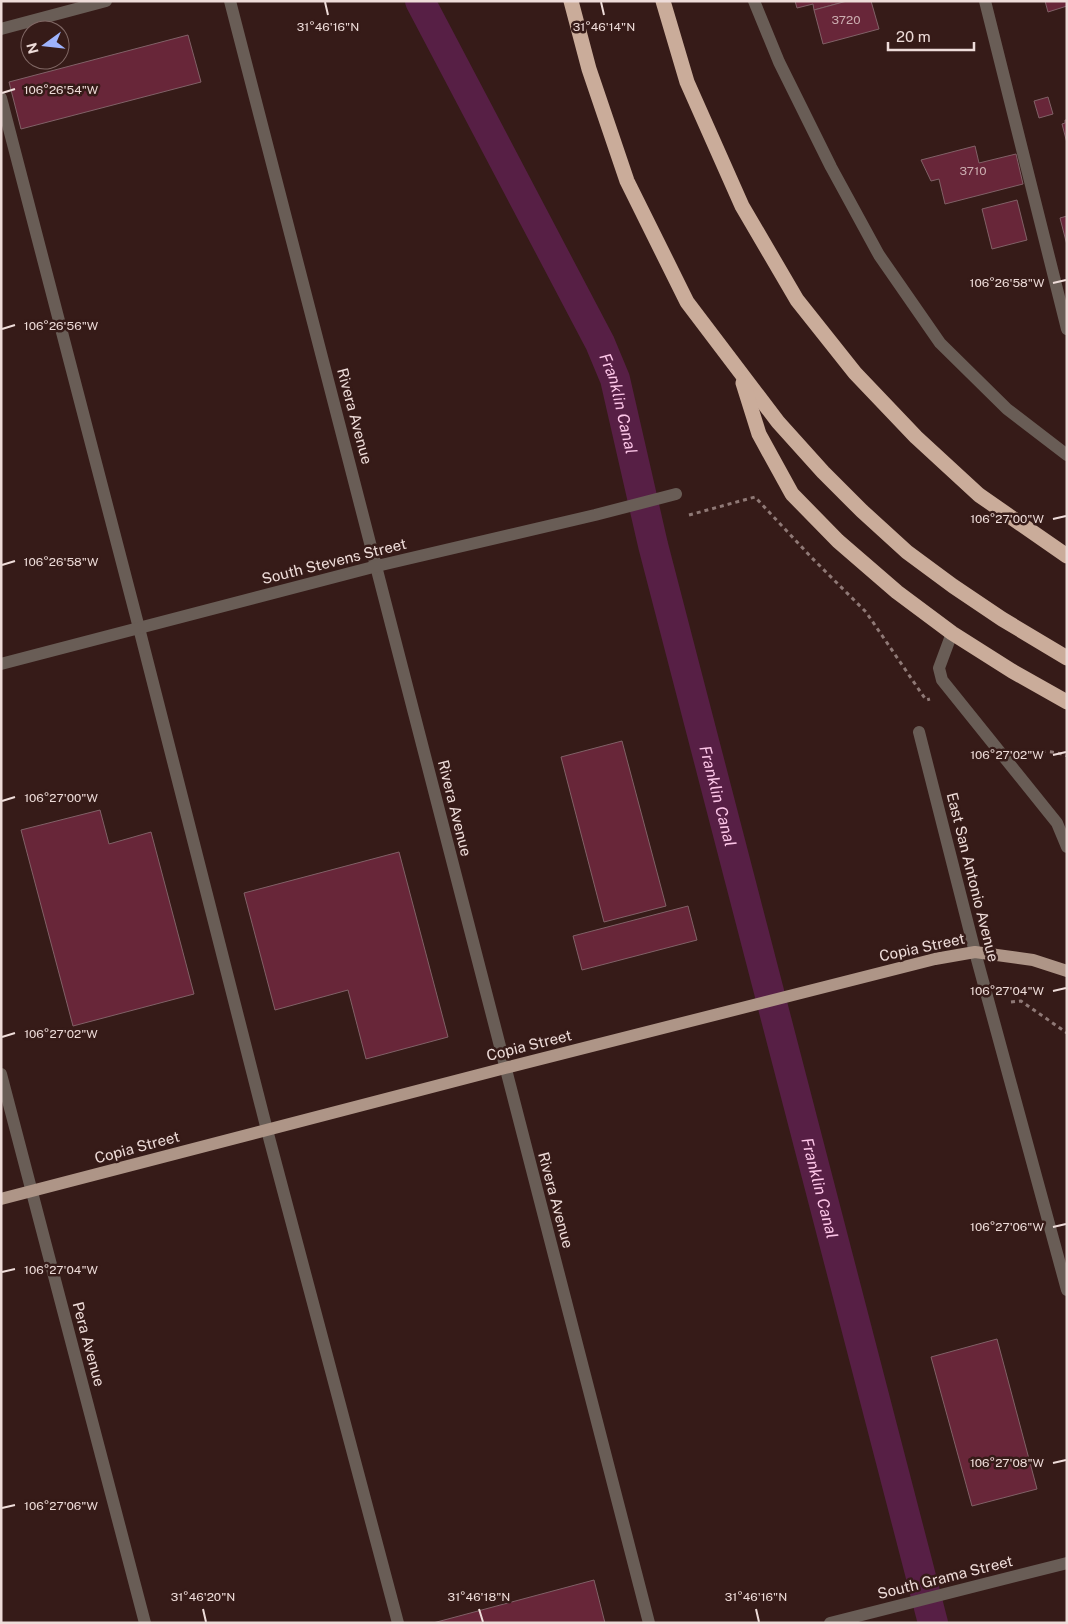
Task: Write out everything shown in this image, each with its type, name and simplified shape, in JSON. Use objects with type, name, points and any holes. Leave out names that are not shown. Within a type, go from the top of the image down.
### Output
[{"type":"highway","points":[[571,1],[588,69],[626,181],[687,302],[778,422],[823,472],[862,511],[907,552],[953,586],[1067,658]]},
{"type":"highway","points":[[663,1],[688,82],[742,206],[797,300],[854,374],[916,437],[979,495],[1067,556]]},
{"type":"highway","points":[[740,372],[759,434],[792,494],[838,541],[897,592],[952,633],[1012,671],[1067,702]]},
{"type":"main road","name":"Copia Street","points":[[1,1199],[935,959],[975,952],[1033,960],[1067,971]]},
{"type":"street","points":[[1,29],[106,1]]},
{"type":"street","name":"Rivera Avenue","points":[[230,1],[649,1623]]},
{"type":"street","points":[[754,1],[779,62],[831,167],[879,255],[940,343],[1007,409],[1067,455]]},
{"type":"street","points":[[985,1],[1067,329]]},
{"type":"street","points":[[1,98],[267,1130],[398,1623]]},
{"type":"street","name":"South Stevens Street","points":[[1,664],[377,566],[676,494]]},
{"type":"street","points":[[952,633],[939,668],[942,680],[948,690],[1056,823],[1067,847]]},
{"type":"street","name":"East San Antonio Avenue","points":[[919,732],[975,952],[1067,1290]]},
{"type":"street","name":"Pera Avenue","points":[[1,1074],[145,1623]]},
{"type":"street","name":"South Grama Street","points":[[830,1623],[1067,1563]]},
{"type":"path","points":[[689,515],[755,497],[866,612],[926,700]]},
{"type":"path","points":[[1005,758],[1034,751],[1067,756]]},
{"type":"path","points":[[990,1006],[1021,1001],[1067,1033]]},
{"type":"building","points":[[795,1],[847,1],[814,10],[813,4],[797,8]]},
{"type":"building","points":[[847,1],[871,1],[879,29],[823,44],[814,10]]},
{"type":"building","points":[[1045,1],[1067,1],[1067,6],[1048,12]]},
{"type":"building","points":[[188,35],[201,82],[21,129],[9,82],[55,70],[70,70],[70,66]]},
{"type":"building","points":[[1048,97],[1053,114],[1039,118],[1034,101]]},
{"type":"building","points":[[1065,120],[1067,120],[1067,143],[1062,124],[1065,123]]},
{"type":"building","points":[[975,146],[979,163],[1016,154],[1023,184],[945,204],[939,179],[931,181],[921,160]]},
{"type":"building","points":[[1017,200],[1027,240],[992,249],[982,209]]},
{"type":"building","points":[[1067,216],[1067,245],[1060,218]]},
{"type":"building","points":[[622,741],[666,906],[604,922],[561,757]]},
{"type":"building","points":[[100,810],[109,844],[151,832],[194,994],[73,1026],[21,830]]},
{"type":"building","points":[[399,852],[448,1037],[366,1059],[348,990],[275,1010],[244,893]]},
{"type":"building","points":[[688,906],[697,940],[582,970],[573,936]]},
{"type":"building","points":[[997,1339],[1037,1489],[972,1506],[931,1357]]},
{"type":"building","points":[[594,1580],[605,1623],[433,1623]]},
{"type":"waterway","name":"Franklin Canal","points":[[420,1],[600,343],[615,379],[653,545],[933,1623]]}]
